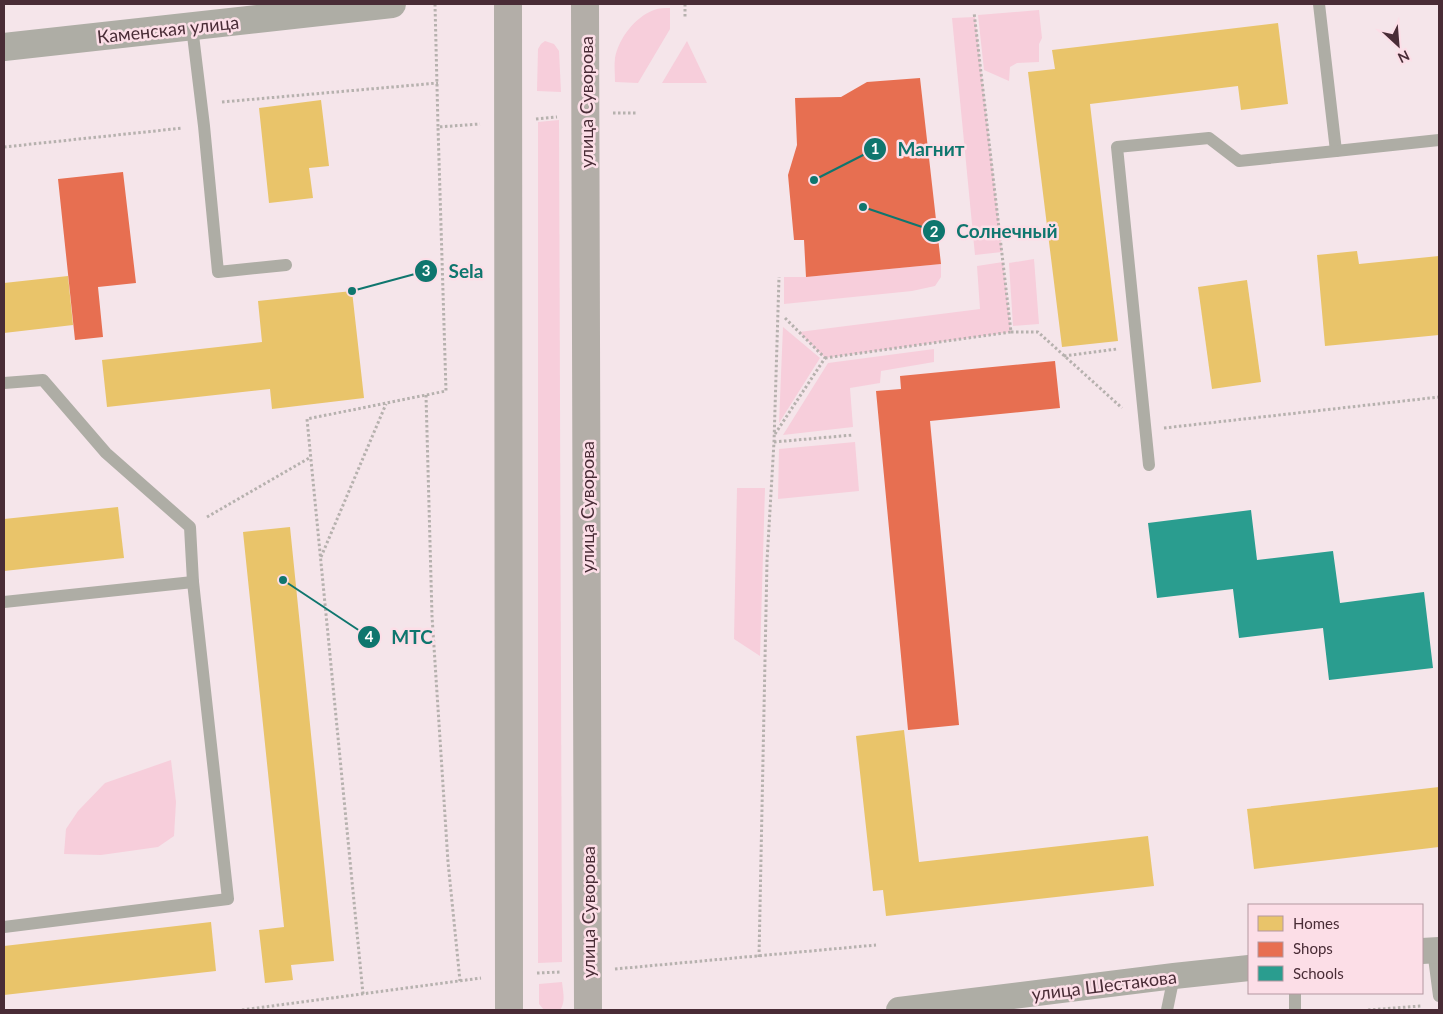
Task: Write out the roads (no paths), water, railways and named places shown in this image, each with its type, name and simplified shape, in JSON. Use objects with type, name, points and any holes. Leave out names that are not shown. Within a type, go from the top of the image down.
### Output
[{"type":"main road","points":[[508,4],[509,1010]]},
{"type":"main road","name":"улица Суворова","points":[[585,4],[588,1010]]},
{"type":"street","name":"Каменская улица","points":[[4,47],[392,4]]},
{"type":"street","name":"улица Шестакова","points":[[899,1010],[1248,968]]},
{"type":"lane","points":[[1319,4],[1336,151]]},
{"type":"lane","points":[[192,27],[218,272],[286,265]]},
{"type":"lane","points":[[1150,465],[1117,147],[1209,138],[1239,161],[1439,140]]},
{"type":"lane","points":[[4,383],[43,380],[106,453],[190,527],[193,582],[228,899],[4,927]]},
{"type":"lane","points":[[4,602],[193,582]]},
{"type":"lane","points":[[1431,950],[1439,996]]},
{"type":"lane","points":[[1168,1010],[1174,976]]},
{"type":"lane","points":[[1295,994],[1295,1010]]},
{"type":"place","name":"Магнит","points":[[814,180]]},
{"type":"place","name":"Солнечный","points":[[863,207]]},
{"type":"place","name":"Sela","points":[[352,291]]},
{"type":"place","name":"МТС","points":[[283,580]]}]
